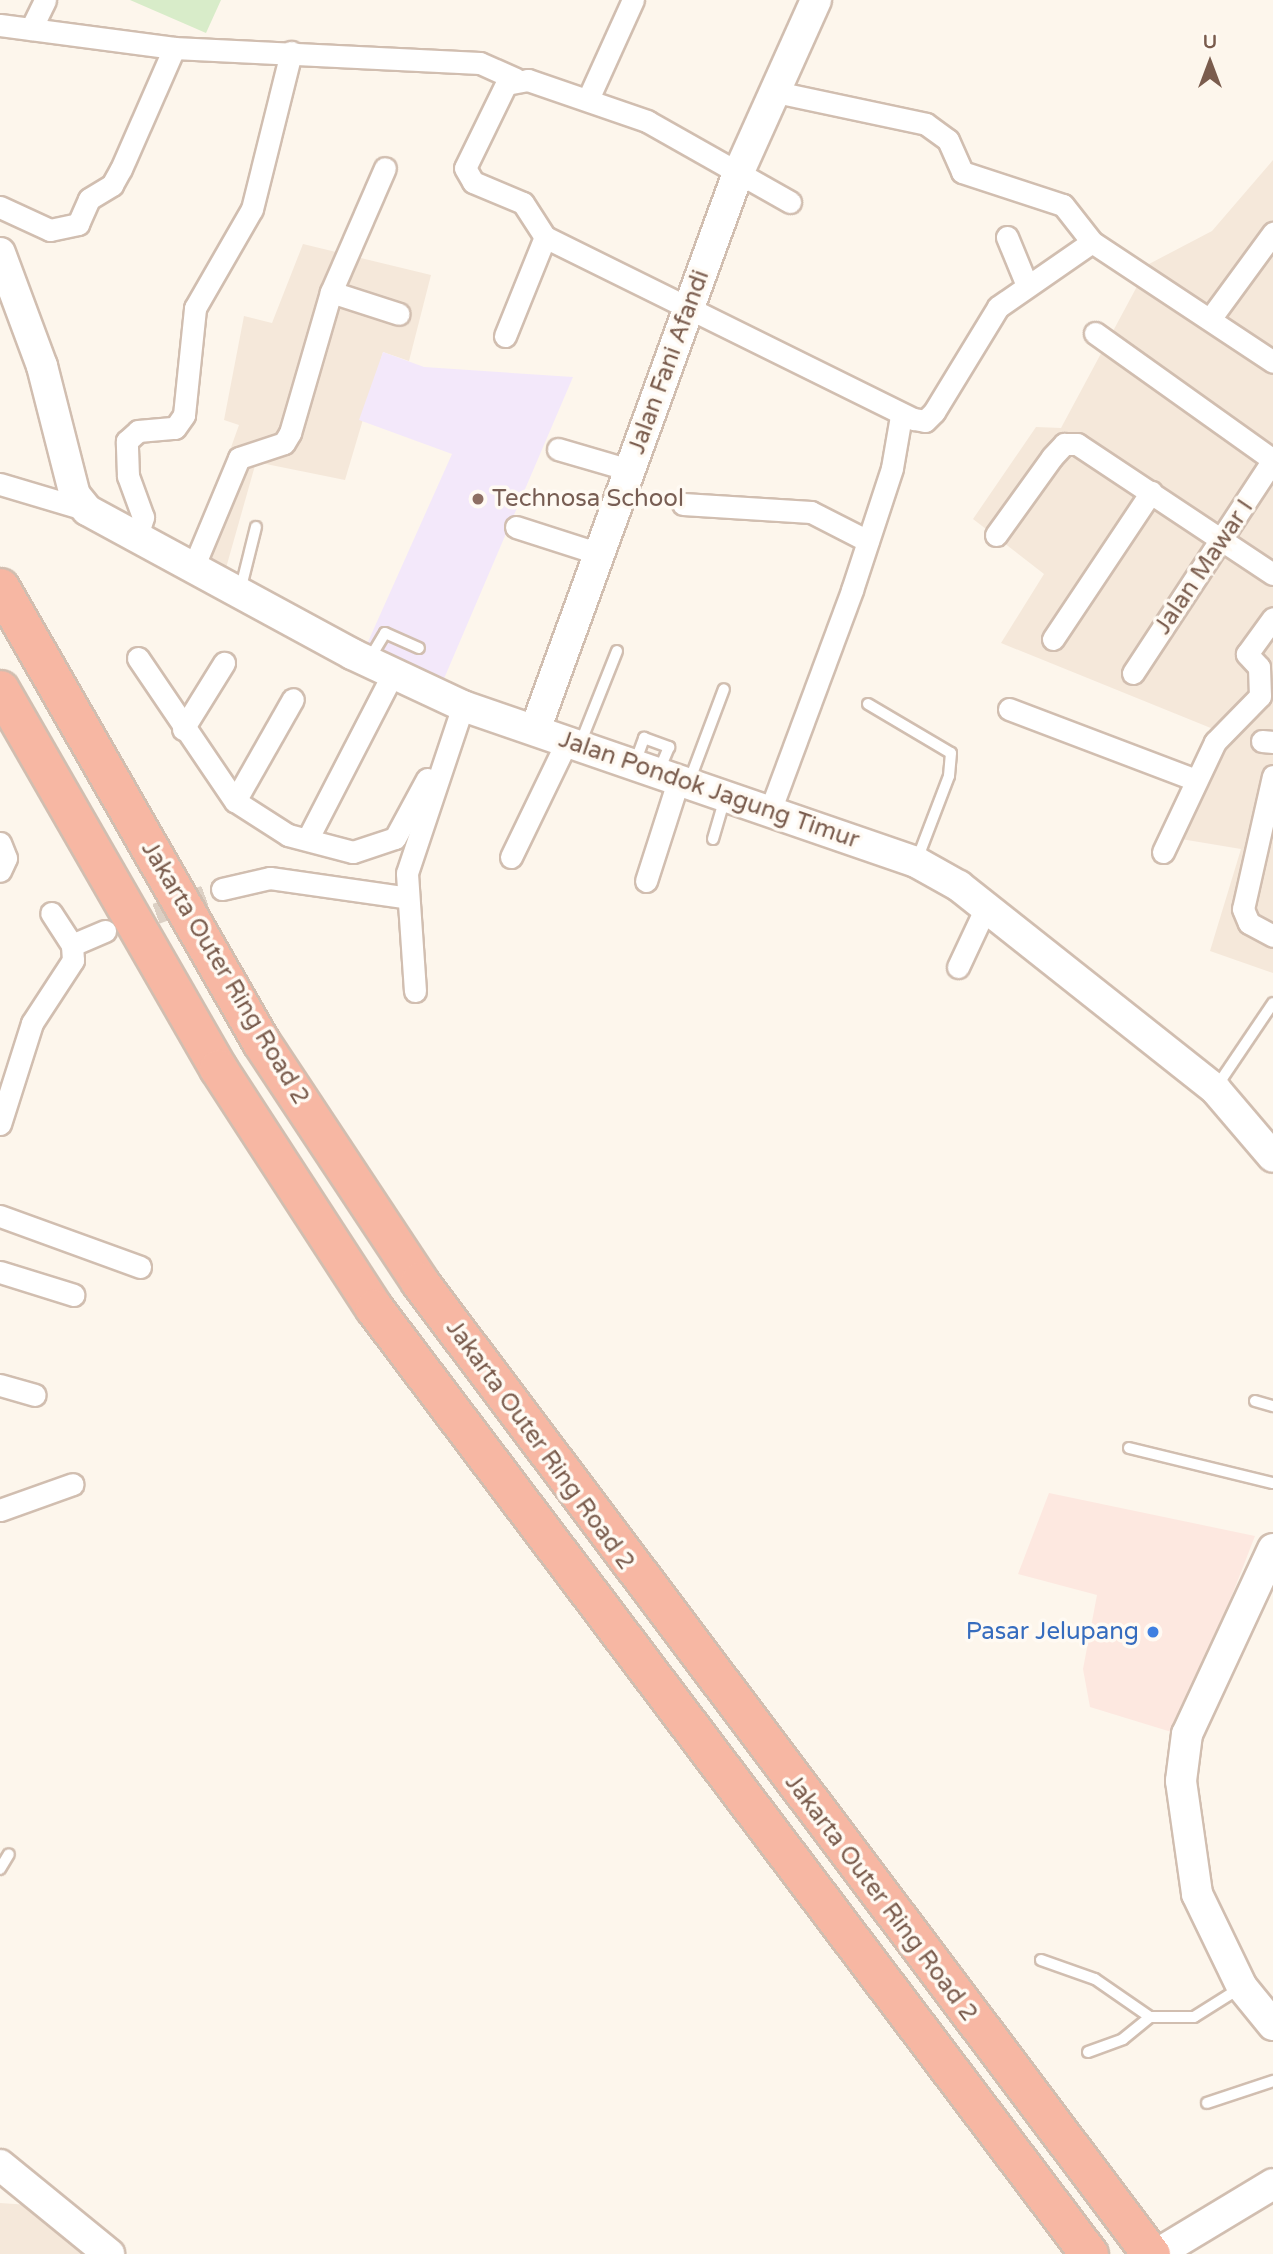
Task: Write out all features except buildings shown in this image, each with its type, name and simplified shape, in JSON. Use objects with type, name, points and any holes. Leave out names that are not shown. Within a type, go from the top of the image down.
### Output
[{"type":"highway","name":"Jakarta Outer Ring Road 2","points":[[0,587],[261,1042],[419,1281],[1151,2254]]},
{"type":"highway","name":"Jakarta Outer Ring Road 2","points":[[0,689],[218,1068],[374,1308],[1089,2254]]},
{"type":"street","points":[[31,29],[45,0]]},
{"type":"street","points":[[588,99],[633,0]]},
{"type":"street","name":"Jalan Fani Afandi","points":[[535,730],[597,553],[737,176],[816,0]]},
{"type":"street","points":[[0,25],[174,48],[480,63],[516,79],[588,99],[648,121],[737,176],[790,202]]},
{"type":"street","points":[[0,207],[51,230],[78,224],[89,199],[113,185],[174,48]]},
{"type":"street","points":[[136,539],[143,517],[128,476],[127,441],[138,431],[180,424],[195,308],[252,209],[291,52]]},
{"type":"street","points":[[516,79],[488,109],[468,154],[468,177],[523,203],[545,237],[901,415],[925,421],[934,412],[998,307],[1026,283],[1092,242]]},
{"type":"street","points":[[776,92],[926,124],[948,140],[962,172],[1063,205],[1092,242],[1273,362]]},
{"type":"street","points":[[193,568],[239,458],[284,443],[290,433],[331,292],[385,168]]},
{"type":"street","points":[[1210,319],[1273,233]]},
{"type":"street","points":[[505,336],[545,237]]},
{"type":"street","points":[[1007,237],[1026,283]]},
{"type":"street","points":[[0,253],[38,354],[75,495],[87,510]]},
{"type":"street","points":[[331,292],[399,314]]},
{"type":"street","points":[[1095,333],[1273,460]]},
{"type":"street","points":[[771,811],[892,468],[901,415]]},
{"type":"street","points":[[996,535],[1064,444],[1077,444],[1273,574]]},
{"type":"street","points":[[558,449],[630,470]]},
{"type":"street","name":"Jalan Mawar I","points":[[1133,673],[1222,542],[1273,460]]},
{"type":"street","name":"Jalan Pondok Jagung Timur","points":[[0,484],[87,510],[239,594],[380,667],[463,706],[574,742],[916,862],[987,905],[1215,1089],[1273,1157]]},
{"type":"street","points":[[1053,639],[1151,492]]},
{"type":"street","points":[[683,504],[811,512],[868,541]]},
{"type":"street","points":[[516,527],[597,553]]},
{"type":"street","points":[[1163,852],[1215,742],[1260,696],[1259,667],[1247,654],[1273,618]]},
{"type":"street","points":[[138,658],[183,729],[235,802],[262,823],[353,852],[394,838],[427,779]]},
{"type":"street","points":[[183,729],[224,663]]},
{"type":"street","points":[[308,838],[380,667]]},
{"type":"street","points":[[235,802],[293,699]]},
{"type":"street","points":[[415,991],[404,897],[416,833],[463,706]]},
{"type":"street","points":[[1009,709],[1196,780]]},
{"type":"street","points":[[511,857],[574,742]]},
{"type":"street","points":[[646,881],[665,774]]},
{"type":"street","points":[[1273,776],[1265,842],[1244,917],[1273,936]]},
{"type":"street","points":[[0,843],[6,858],[0,871]]},
{"type":"street","points":[[222,889],[270,878],[404,897]]},
{"type":"street","points":[[958,967],[987,905]]},
{"type":"street","points":[[0,1124],[32,1023],[71,967],[72,945],[51,913]]},
{"type":"street","points":[[72,945],[105,931]]},
{"type":"street","points":[[0,1216],[140,1267]]},
{"type":"street","points":[[0,1272],[74,1295]]},
{"type":"street","points":[[0,1385],[34,1395]]},
{"type":"street","points":[[0,1510],[72,1484]]},
{"type":"street","points":[[1273,1549],[1187,1734],[1181,1781],[1197,1894],[1242,1987],[1273,2025]]},
{"type":"street","points":[[0,2165],[54,2204],[107,2252]]},
{"type":"street","points":[[1157,2254],[1239,2200],[1273,2184]]},
{"type":"lane","points":[[239,594],[256,527]]},
{"type":"lane","points":[[380,667],[385,633],[419,648]]},
{"type":"lane","points":[[574,742],[617,651]]},
{"type":"lane","points":[[665,774],[724,689]]},
{"type":"lane","points":[[868,704],[951,753],[949,776],[916,862]]},
{"type":"lane","points":[[713,839],[726,795]]},
{"type":"lane","points":[[1215,1089],[1273,1003]]},
{"type":"lane","points":[[1255,1401],[1273,1406]]},
{"type":"lane","points":[[1129,1448],[1273,1483]]},
{"type":"lane","points":[[0,1869],[9,1854]]},
{"type":"lane","points":[[1041,1960],[1095,1979],[1150,2017],[1194,2017],[1242,1987]]},
{"type":"lane","points":[[1088,2052],[1123,2039],[1150,2017]]},
{"type":"lane","points":[[1208,2103],[1273,2081]]},
{"type":"shaded area","points":[[1273,160],[1273,973],[1210,951],[1241,849],[1181,839],[1228,735],[1001,643],[1044,574],[973,519],[1036,427],[1061,428],[1149,264],[1212,231]]},
{"type":"shaded area","points":[[303,244],[431,275],[409,361],[383,352],[345,480],[256,462],[226,568],[194,551],[239,425],[224,420],[244,316],[272,323]]},
{"type":"shaded area","name":"Technosa School","points":[[383,352],[424,367],[573,377],[443,681],[367,644],[452,454],[359,420]]},
{"type":"shaded area","name":"Pasar Jelupang","points":[[1049,1493],[1255,1536],[1178,1734],[1090,1707],[1083,1669],[1097,1595],[1018,1574]]},
{"type":"shaded area","points":[[0,2203],[44,2206],[96,2254],[0,2254]]},
{"type":"green space","points":[[130,0],[221,0],[206,33]]},
{"type":"tunnel","points":[[127,924],[222,889]]},
{"type":"place","name":"Technosa School","points":[[478,499]]},
{"type":"place","name":"Pasar Jelupang","points":[[1153,1632]]}]
